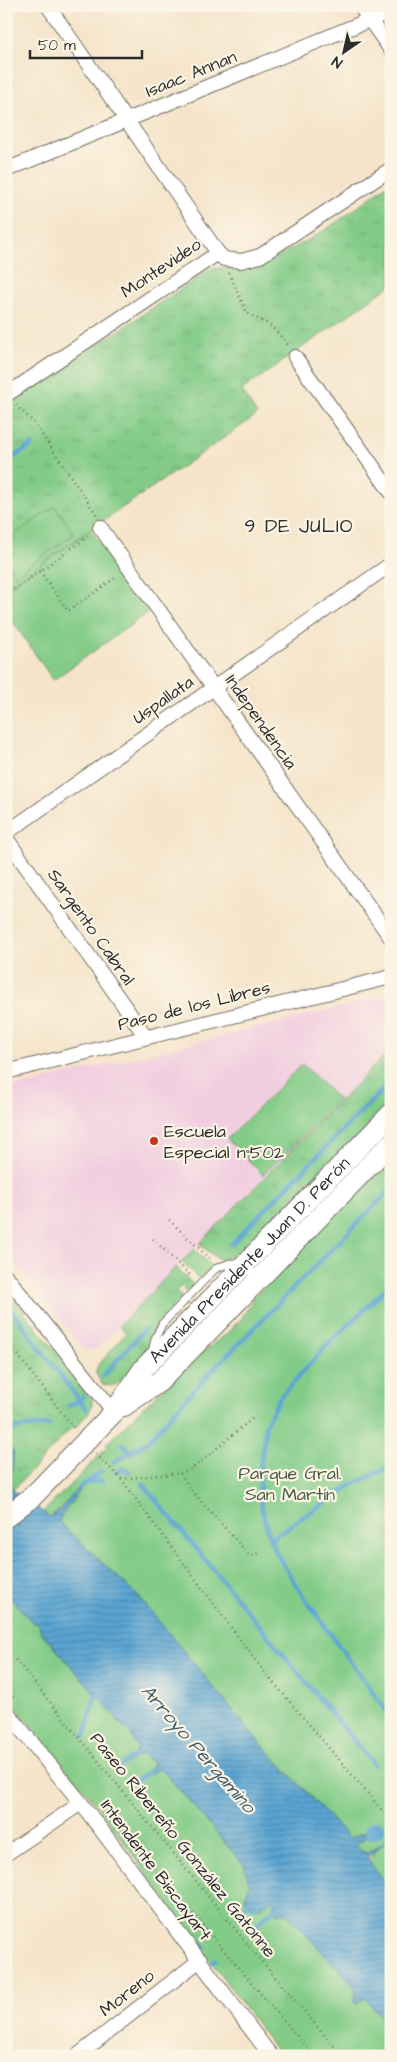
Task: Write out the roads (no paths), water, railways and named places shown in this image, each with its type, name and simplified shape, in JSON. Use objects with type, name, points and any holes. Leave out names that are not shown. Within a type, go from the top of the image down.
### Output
[{"type":"main road","name":"Avenida Presidente Juan D. Perón","points":[[6,1517],[33,1496],[85,1443],[114,1412],[150,1362],[391,1114]]},
{"type":"main road","name":"Avenida Presidente Juan D. Perón","points":[[114,1412],[159,1382],[391,1143]]},
{"type":"street","points":[[48,6],[221,256]]},
{"type":"street","points":[[360,6],[391,50]]},
{"type":"street","name":"Isaac Annan","points":[[6,170],[391,11]]},
{"type":"street","name":"Montevideo","points":[[7,394],[221,256],[242,261],[260,256],[391,169]]},
{"type":"street","points":[[295,357],[391,492]]},
{"type":"street","name":"Independencia","points":[[100,527],[391,938]]},
{"type":"street","name":"Uspallata","points":[[6,833],[391,564]]},
{"type":"street","name":"Sargento Cabral","points":[[6,838],[146,1037]]},
{"type":"street","name":"Paso de los Libres","points":[[6,1072],[391,977]]},
{"type":"street","points":[[6,1276],[114,1412]]},
{"type":"street","name":"Intendente Biscayart","points":[[6,1711],[81,1803],[271,2056]]},
{"type":"street","points":[[6,1854],[81,1803]]},
{"type":"street","name":"Moreno","points":[[77,2056],[200,1960]]},
{"type":"lane","points":[[150,1362],[155,1339],[162,1324],[218,1267],[230,1263],[244,1264],[259,1279]]},
{"type":"water","name":"Arroyo Pergamino","points":[[6,1446],[13,1451],[11,1485],[13,1490],[50,1517],[60,1510],[80,1485],[81,1489],[59,1522],[138,1596],[254,1736],[349,1838],[371,1830],[372,1832],[356,1844],[358,1849],[366,1853],[383,1844],[368,1857],[368,1860],[391,1889],[391,2044],[386,2030],[388,2024],[365,1998],[357,2004],[354,2002],[356,1988],[286,1913],[276,1912],[273,1908],[275,1903],[273,1901],[253,1909],[244,1901],[250,1885],[244,1865],[165,1773],[158,1769],[149,1774],[147,1772],[154,1763],[142,1754],[137,1757],[135,1754],[138,1749],[130,1732],[117,1721],[116,1717],[41,1632],[39,1625],[32,1622],[6,1593]]},
{"type":"waterway","points":[[6,462],[32,445]]},
{"type":"waterway","points":[[231,1244],[391,1081]]},
{"type":"waterway","points":[[114,1462],[146,1443],[202,1381],[391,1189]]},
{"type":"waterway","points":[[391,1284],[327,1345],[280,1397],[266,1423],[259,1474],[262,1511],[277,1555],[304,1597],[391,1718]]},
{"type":"waterway","points":[[6,1303],[86,1409]]},
{"type":"waterway","points":[[103,1376],[144,1330]]},
{"type":"waterway","points":[[69,1406],[83,1397]]},
{"type":"waterway","points":[[6,1435],[16,1428],[49,1425]]},
{"type":"waterway","points":[[123,1444],[132,1452]]},
{"type":"waterway","points":[[270,1539],[350,1486],[391,1466]]},
{"type":"waterway","points":[[118,1471],[124,1468],[129,1472]]},
{"type":"waterway","points":[[80,1487],[101,1472]]},
{"type":"waterway","points":[[88,1482],[102,1481]]},
{"type":"waterway","points":[[143,1484],[374,1765]]},
{"type":"waterway","points":[[85,1736],[96,1694]]},
{"type":"waterway","points":[[120,1766],[136,1755]]},
{"type":"waterway","points":[[134,1782],[148,1773]]},
{"type":"waterway","points":[[372,1831],[377,1829]]},
{"type":"waterway","points":[[383,1844],[386,1841]]},
{"type":"waterway","points":[[243,1909],[247,1904]]},
{"type":"waterway","points":[[257,1924],[274,1909]]},
{"type":"place","name":"Escuela Especial n°502","points":[[154,1141]]},
{"type":"district","name":"9 DE JULIO","points":[[299,526]]},
{"type":"park label","name":"Parque Gral. San Martín","points":[[290,1484]]}]
